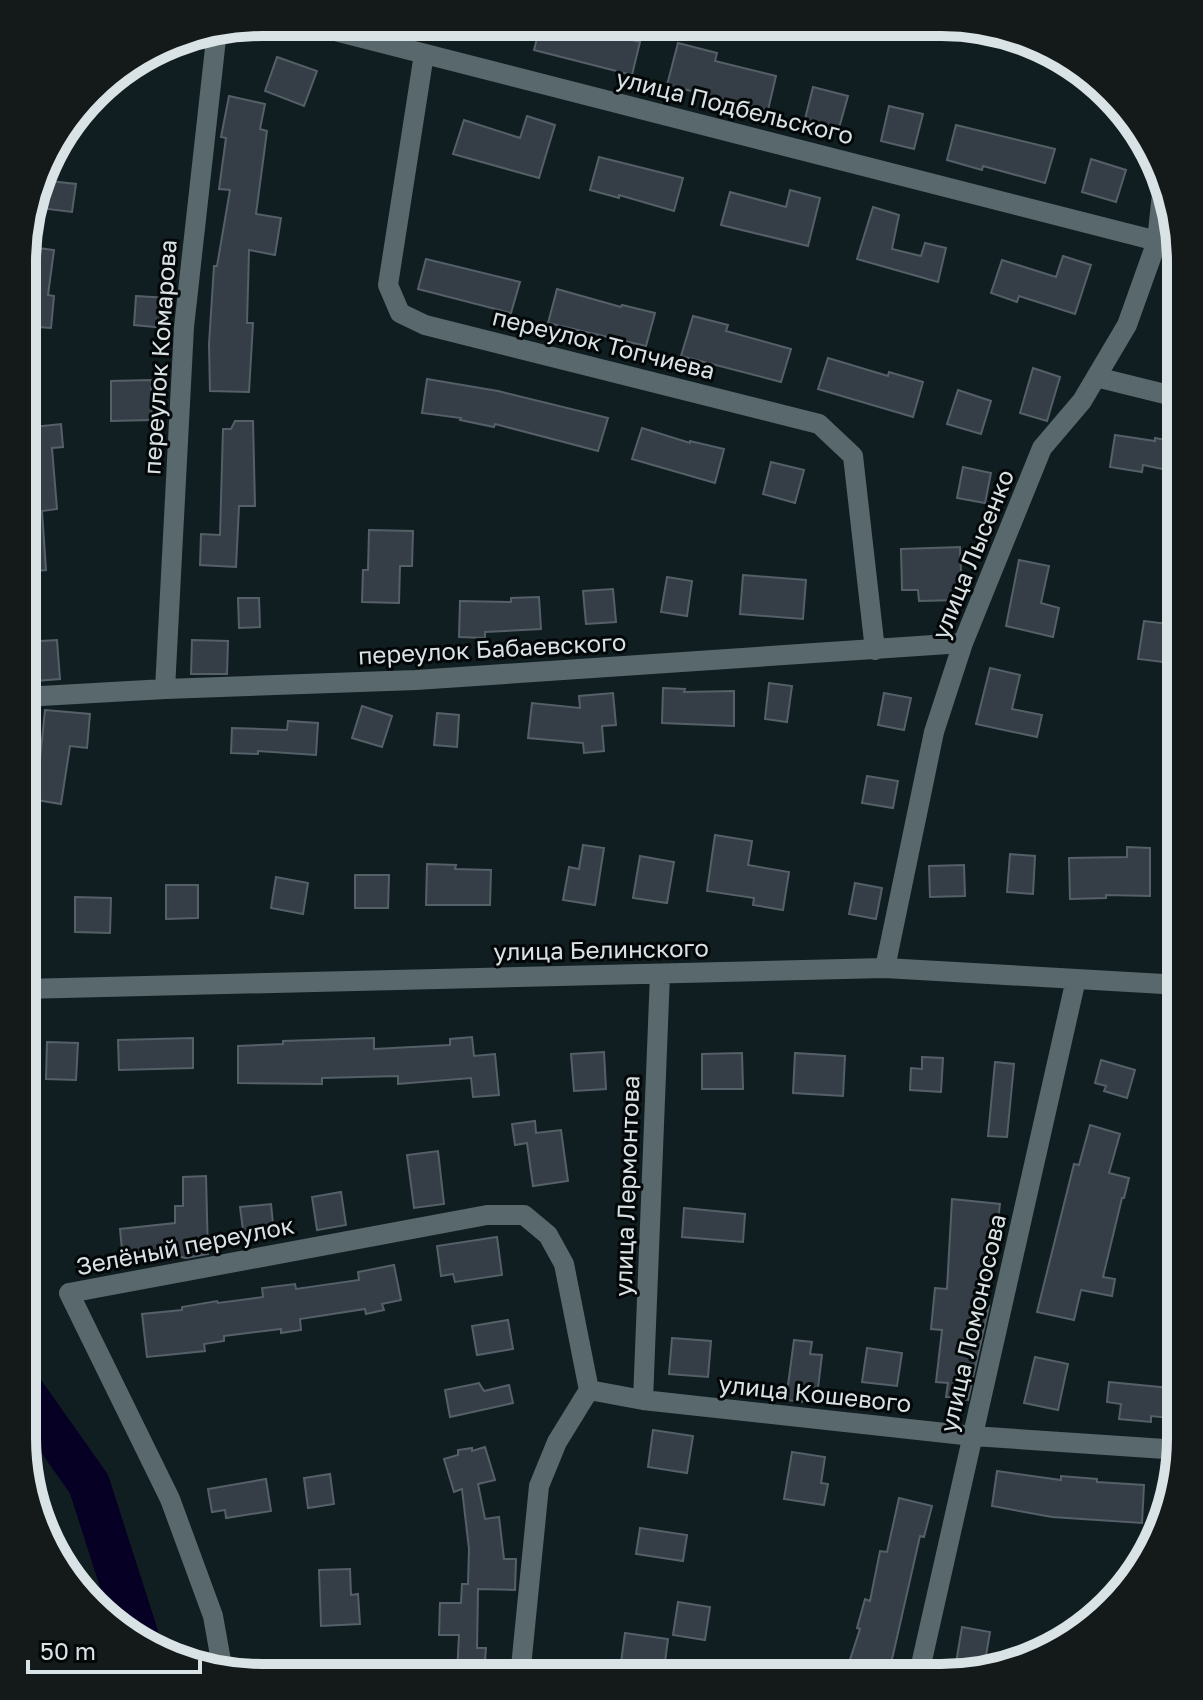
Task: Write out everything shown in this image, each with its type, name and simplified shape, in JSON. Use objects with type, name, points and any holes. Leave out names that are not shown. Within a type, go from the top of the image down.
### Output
[{"type":"street","name":"улица Подбельского","points":[[354,36],[1157,241]]},
{"type":"street","name":"переулок Комарова","points":[[165,689],[184,327],[216,42]]},
{"type":"street","name":"переулок Топчиева","points":[[424,54],[388,285],[400,313],[425,325],[819,424],[853,456],[875,650]]},
{"type":"street","name":"улица Лысенко","points":[[885,968],[934,732],[963,643],[1042,448],[1082,401],[1127,325],[1157,241],[1160,210]]},
{"type":"street","points":[[1096,377],[1167,395]]},
{"type":"street","name":"переулок Бабаевского","points":[[36,696],[416,680],[963,643]]},
{"type":"street","name":"улица Белинского","points":[[36,989],[885,968],[1167,984]]},
{"type":"street","name":"улица Лермонтова","points":[[643,1400],[660,974]]},
{"type":"street","name":"улица Ломоносова","points":[[921,1664],[1076,979]]},
{"type":"street","name":"Зелёный переулок","points":[[221,1659],[213,1616],[170,1499],[69,1293],[487,1215],[524,1215],[548,1235],[564,1264],[589,1390]]},
{"type":"street","points":[[521,1664],[539,1486],[557,1442],[589,1390]]},
{"type":"street","name":"улица Кошевого","points":[[589,1390],[643,1400],[973,1436],[1167,1449]]},
{"type":"building","points":[[538,36],[618,36],[640,42],[632,75],[534,50]]},
{"type":"building","points":[[678,43],[717,53],[715,61],[776,76],[768,110],[667,85]]},
{"type":"building","points":[[277,57],[317,71],[304,106],[265,91]]},
{"type":"building","points":[[813,87],[848,96],[839,128],[805,119]]},
{"type":"building","points":[[229,96],[265,104],[260,129],[267,131],[256,214],[281,218],[275,255],[249,250],[247,323],[253,323],[249,392],[210,391],[209,344],[214,266],[217,266],[230,190],[219,189],[226,138],[221,137]]},
{"type":"building","points":[[889,106],[923,114],[914,149],[881,141]]},
{"type":"building","points":[[527,116],[555,125],[539,178],[453,154],[464,120],[520,138]]},
{"type":"building","points":[[956,125],[1055,149],[1045,183],[947,160]]},
{"type":"building","points":[[599,157],[683,178],[674,211],[590,190]]},
{"type":"building","points":[[1091,159],[1126,170],[1116,202],[1082,192]]},
{"type":"building","points":[[51,181],[76,184],[72,212],[43,208]]},
{"type":"building","points":[[790,190],[820,198],[808,246],[721,225],[730,192],[786,207]]},
{"type":"building","points":[[873,207],[899,215],[892,249],[921,256],[925,243],[946,248],[938,282],[857,259]]},
{"type":"building","points":[[37,248],[54,250],[48,295],[54,296],[51,328],[36,327]]},
{"type":"building","points":[[1063,256],[1091,265],[1075,314],[1019,296],[1017,302],[991,293],[1002,260],[1056,277]]},
{"type":"building","points":[[426,259],[520,282],[511,313],[418,289]]},
{"type":"building","points":[[557,289],[655,313],[646,346],[548,323]]},
{"type":"building","points":[[136,296],[168,298],[165,328],[134,325]]},
{"type":"building","points":[[693,316],[728,325],[726,331],[791,349],[781,382],[681,356]]},
{"type":"building","points":[[828,358],[888,376],[889,372],[923,382],[913,417],[818,389]]},
{"type":"building","points":[[1033,368],[1060,377],[1047,421],[1020,413]]},
{"type":"building","points":[[427,379],[498,391],[608,418],[598,451],[495,424],[494,427],[461,418],[422,413]]},
{"type":"building","points":[[151,380],[152,420],[111,421],[111,381]]},
{"type":"building","points":[[958,390],[991,401],[981,434],[947,424]]},
{"type":"building","points":[[235,421],[253,421],[255,506],[239,506],[236,567],[200,565],[201,534],[220,535],[223,429],[231,429]]},
{"type":"building","points":[[61,424],[63,447],[52,448],[57,509],[42,511],[46,570],[36,571],[36,427]]},
{"type":"building","points":[[642,428],[690,443],[724,449],[715,483],[632,459]]},
{"type":"building","points":[[1115,435],[1167,440],[1167,470],[1143,465],[1142,472],[1110,467]]},
{"type":"building","points":[[771,462],[804,470],[795,503],[763,494]]},
{"type":"building","points":[[963,467],[991,473],[985,503],[957,498]]},
{"type":"building","points":[[369,530],[413,531],[412,566],[400,566],[399,603],[362,602],[363,570],[368,570]]},
{"type":"building","points":[[960,547],[962,600],[919,601],[918,590],[902,590],[901,549]]},
{"type":"building","points":[[1019,560],[1049,566],[1041,603],[1059,608],[1053,637],[1006,626]]},
{"type":"building","points":[[743,575],[806,580],[803,619],[740,614]]},
{"type":"building","points":[[667,577],[692,581],[687,616],[661,612]]},
{"type":"building","points":[[613,589],[616,622],[586,624],[583,591]]},
{"type":"building","points":[[539,597],[541,629],[485,632],[485,638],[459,637],[460,601],[511,602],[511,598]]},
{"type":"building","points":[[238,598],[259,598],[260,627],[239,628]]},
{"type":"building","points":[[1144,621],[1167,624],[1167,663],[1138,659]]},
{"type":"building","points":[[57,640],[60,679],[36,681],[36,641]]},
{"type":"building","points":[[192,640],[228,641],[227,674],[191,674]]},
{"type":"building","points":[[990,668],[1020,675],[1012,709],[1042,715],[1037,737],[976,724]]},
{"type":"building","points":[[769,683],[792,686],[787,722],[765,719]]},
{"type":"building","points":[[663,688],[685,689],[684,692],[734,691],[734,726],[662,723]]},
{"type":"building","points":[[613,693],[616,725],[602,726],[604,751],[584,753],[583,743],[528,738],[532,703],[580,708],[579,696]]},
{"type":"building","points":[[884,693],[911,698],[904,730],[878,725]]},
{"type":"building","points":[[362,706],[392,716],[382,747],[352,738]]},
{"type":"building","points":[[45,710],[90,714],[87,748],[70,746],[61,804],[36,800],[36,769],[39,770]]},
{"type":"building","points":[[437,713],[459,715],[457,747],[434,745]]},
{"type":"building","points":[[288,721],[318,723],[316,755],[258,751],[258,754],[231,753],[232,728],[287,730]]},
{"type":"building","points":[[867,776],[898,781],[893,808],[862,803]]},
{"type":"building","points":[[715,835],[752,841],[748,865],[789,872],[783,910],[753,905],[754,898],[707,891]]},
{"type":"building","points":[[583,845],[604,848],[595,905],[563,900],[569,867],[579,869]]},
{"type":"building","points":[[1127,847],[1150,848],[1150,896],[1106,895],[1106,898],[1070,899],[1069,858],[1127,857]]},
{"type":"building","points":[[1010,854],[1035,856],[1033,894],[1007,892]]},
{"type":"building","points":[[640,856],[674,862],[667,903],[633,898]]},
{"type":"building","points":[[427,864],[491,870],[490,905],[426,905]]},
{"type":"building","points":[[964,865],[965,896],[930,897],[929,866]]},
{"type":"building","points":[[355,875],[389,875],[388,908],[355,908]]},
{"type":"building","points":[[276,877],[308,883],[303,914],[271,908]]},
{"type":"building","points":[[855,883],[882,888],[876,919],[849,914]]},
{"type":"building","points":[[166,885],[198,885],[198,918],[166,919]]},
{"type":"building","points":[[75,897],[111,898],[110,933],[75,932]]},
{"type":"building","points":[[472,1037],[474,1056],[495,1054],[499,1095],[473,1097],[471,1078],[398,1084],[398,1076],[322,1078],[322,1084],[238,1083],[238,1046],[374,1038],[374,1049],[450,1045],[450,1039]]},
{"type":"building","points":[[193,1038],[193,1068],[119,1070],[118,1040]]},
{"type":"building","points":[[47,1042],[78,1043],[76,1080],[46,1079]]},
{"type":"building","points":[[604,1052],[606,1089],[574,1091],[571,1054]]},
{"type":"building","points":[[742,1053],[743,1089],[702,1089],[702,1054]]},
{"type":"building","points":[[795,1053],[845,1056],[843,1096],[793,1093]]},
{"type":"building","points":[[922,1057],[943,1058],[941,1092],[910,1090],[911,1068],[922,1069]]},
{"type":"building","points":[[1101,1060],[1135,1070],[1127,1098],[1104,1091],[1106,1086],[1095,1083]]},
{"type":"building","points":[[995,1062],[1014,1064],[1007,1137],[988,1136]]},
{"type":"building","points":[[535,1121],[536,1133],[561,1130],[568,1181],[533,1186],[527,1143],[515,1145],[512,1124]]},
{"type":"building","points":[[1090,1125],[1120,1134],[1109,1173],[1129,1178],[1103,1277],[1115,1279],[1112,1296],[1081,1290],[1074,1320],[1037,1312],[1074,1164],[1079,1165]]},
{"type":"building","points":[[438,1151],[444,1204],[414,1208],[407,1155]]},
{"type":"building","points":[[206,1176],[208,1254],[123,1261],[120,1229],[175,1223],[175,1206],[183,1206],[183,1177]]},
{"type":"building","points":[[341,1192],[346,1225],[317,1230],[312,1197]]},
{"type":"building","points":[[952,1199],[1000,1204],[996,1237],[991,1237],[984,1305],[989,1306],[968,1400],[946,1397],[948,1383],[936,1382],[942,1330],[931,1329],[935,1288],[947,1289]]},
{"type":"building","points":[[271,1204],[274,1234],[244,1238],[240,1207]]},
{"type":"building","points":[[684,1208],[745,1214],[743,1242],[682,1237]]},
{"type":"building","points":[[497,1237],[502,1275],[455,1282],[453,1274],[441,1276],[437,1246]]},
{"type":"building","points":[[394,1265],[401,1300],[382,1304],[384,1310],[366,1314],[365,1309],[300,1319],[301,1330],[281,1333],[281,1329],[224,1336],[224,1341],[204,1344],[205,1351],[147,1357],[142,1314],[182,1310],[182,1307],[217,1301],[263,1297],[262,1288],[295,1284],[296,1289],[359,1280],[358,1272]]},
{"type":"building","points":[[508,1320],[513,1349],[477,1355],[472,1326]]},
{"type":"building","points":[[672,1338],[711,1341],[708,1377],[669,1374]]},
{"type":"building","points":[[794,1340],[812,1342],[810,1354],[822,1355],[818,1388],[805,1387],[802,1402],[786,1400]]},
{"type":"building","points":[[867,1348],[902,1353],[897,1386],[862,1382]]},
{"type":"building","points":[[1035,1357],[1068,1364],[1058,1410],[1024,1403]]},
{"type":"building","points":[[1109,1382],[1167,1388],[1167,1418],[1151,1416],[1151,1422],[1119,1419],[1121,1404],[1107,1402]]},
{"type":"building","points":[[479,1383],[484,1391],[509,1385],[513,1403],[450,1417],[445,1390]]},
{"type":"building","points":[[653,1430],[693,1436],[687,1473],[648,1467]]},
{"type":"building","points":[[485,1447],[495,1480],[478,1484],[485,1519],[499,1517],[504,1559],[516,1559],[515,1590],[478,1589],[477,1648],[486,1648],[485,1664],[457,1664],[459,1635],[439,1635],[440,1603],[461,1603],[462,1584],[468,1584],[469,1549],[462,1489],[454,1492],[444,1459],[458,1455],[458,1450],[472,1448],[472,1451]]},
{"type":"building","points":[[792,1452],[825,1457],[821,1483],[828,1484],[824,1505],[784,1499]]},
{"type":"building","points":[[997,1471],[1061,1480],[1061,1476],[1144,1485],[1142,1523],[1052,1517],[992,1506]]},
{"type":"building","points":[[330,1474],[334,1504],[308,1508],[304,1478]]},
{"type":"building","points":[[266,1479],[271,1511],[226,1518],[225,1510],[212,1512],[208,1489]]},
{"type":"building","points":[[899,1498],[932,1506],[924,1537],[920,1536],[890,1664],[849,1664],[860,1629],[857,1628],[865,1599],[870,1601],[880,1551],[887,1552]]},
{"type":"building","points":[[640,1528],[687,1535],[683,1561],[636,1554]]},
{"type":"building","points":[[350,1569],[351,1595],[358,1594],[360,1624],[321,1626],[319,1570]]},
{"type":"building","points":[[678,1602],[710,1607],[705,1640],[673,1635]]},
{"type":"building","points":[[962,1627],[990,1632],[986,1659],[956,1663]]},
{"type":"building","points":[[625,1633],[668,1639],[665,1664],[621,1664]]},
{"type":"waterway","points":[[36,1409],[89,1484],[134,1624]]}]
